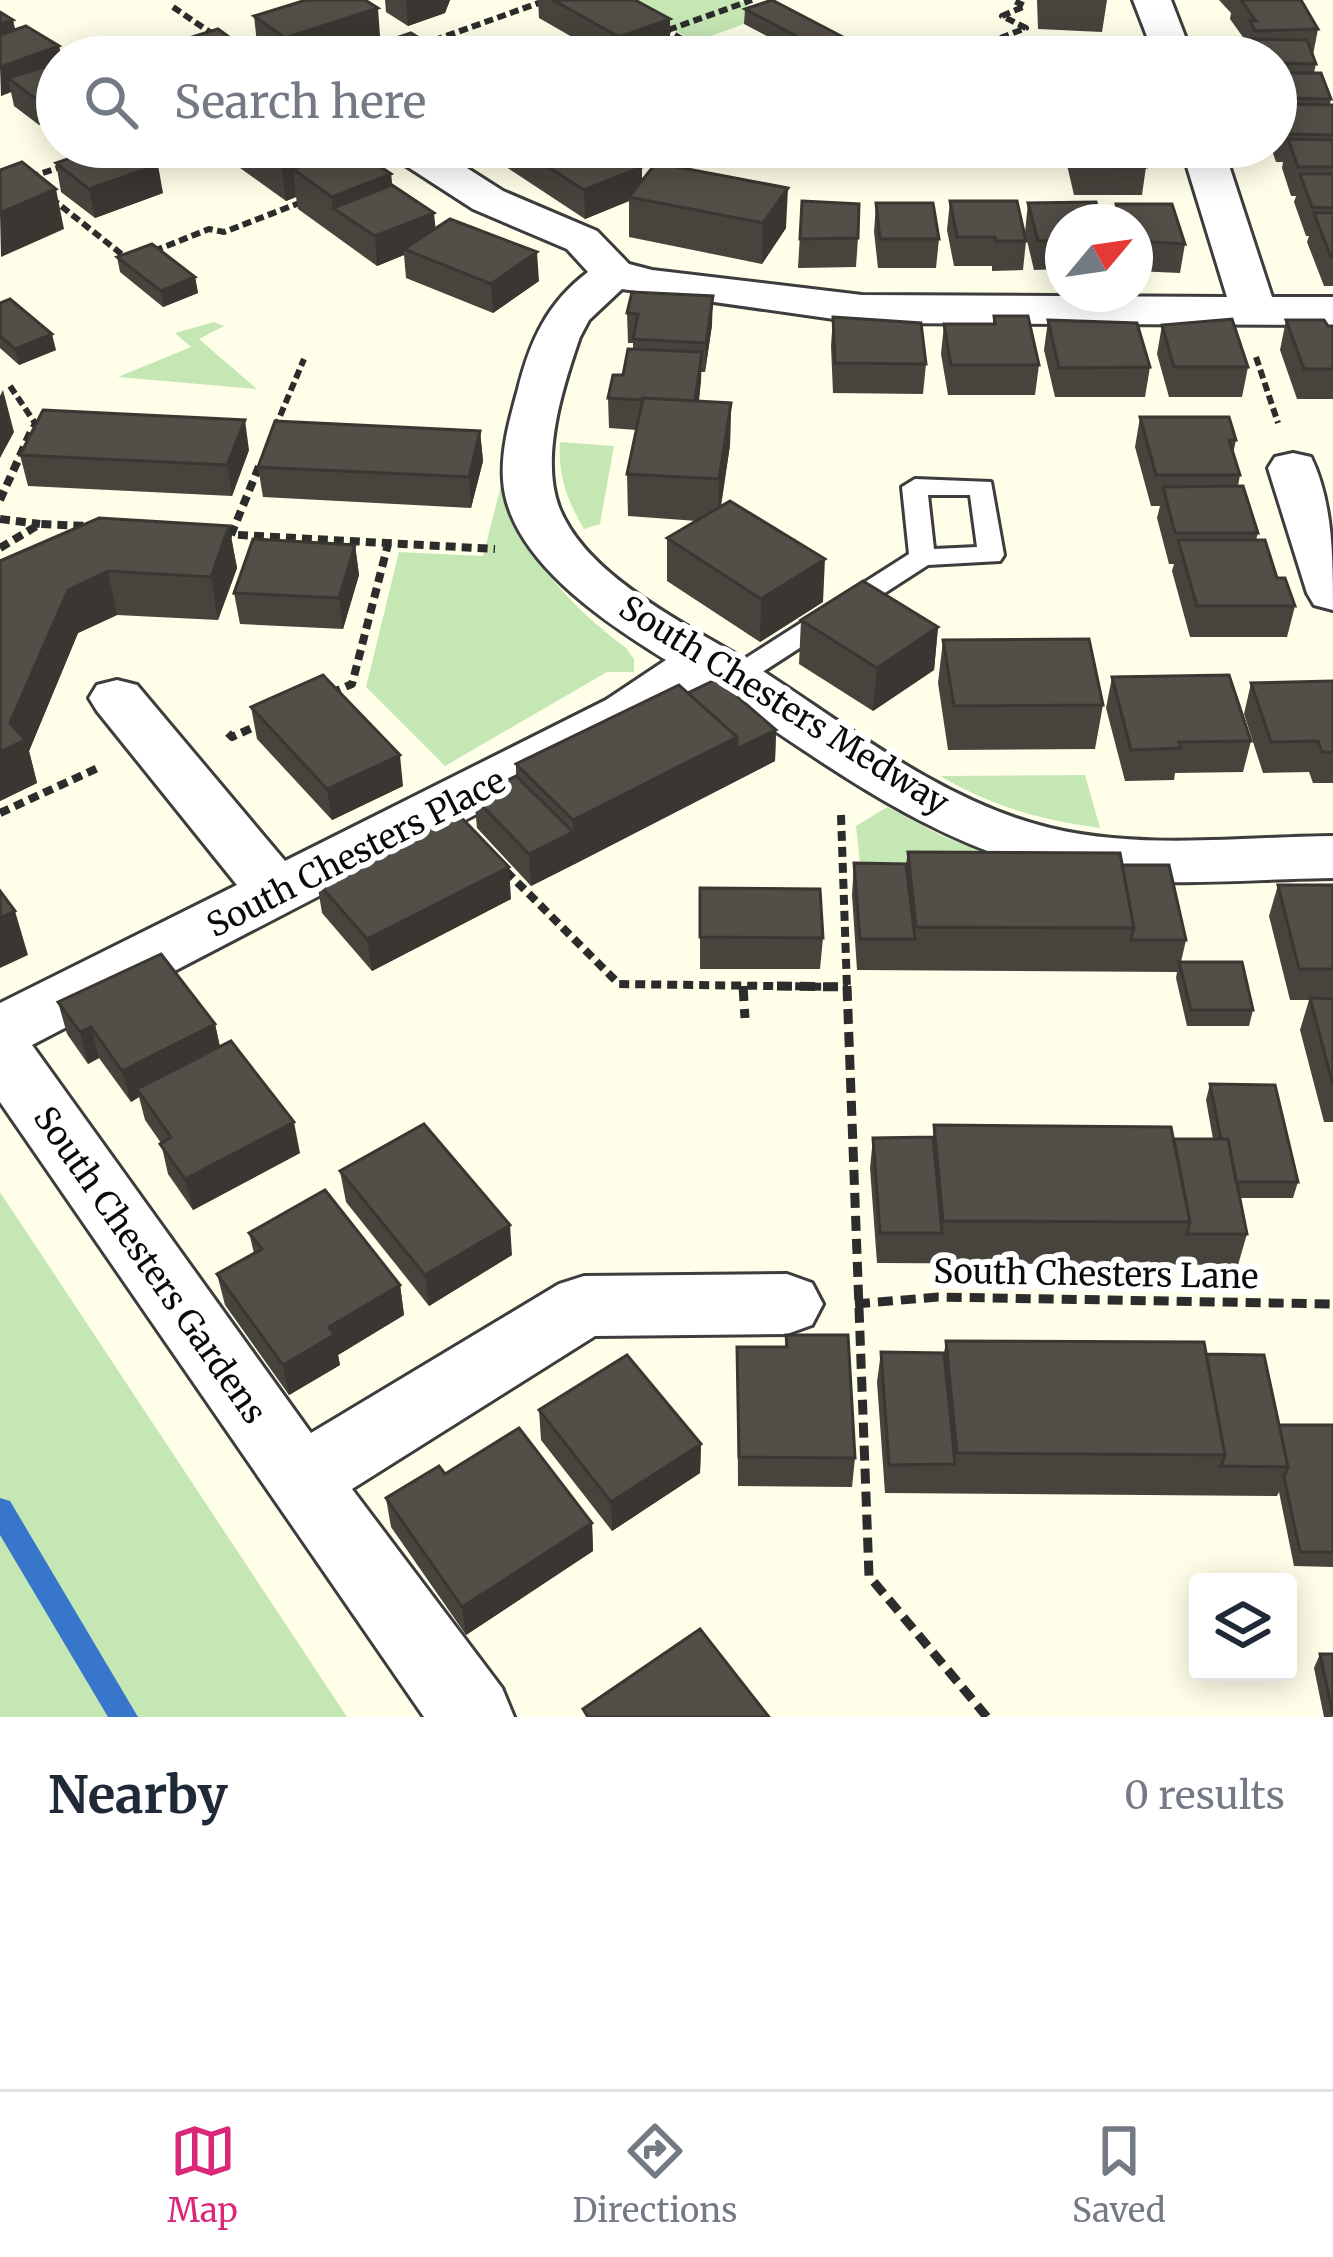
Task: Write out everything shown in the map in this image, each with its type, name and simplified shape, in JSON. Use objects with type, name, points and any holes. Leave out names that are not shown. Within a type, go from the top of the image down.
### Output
[{"type":"street","points":[[1152,0],[1166,36]]},
{"type":"street","points":[[446,168],[488,200],[583,240],[614,274],[712,293],[862,309],[1333,311]]},
{"type":"street","points":[[1208,168],[1247,310]]},
{"type":"street","name":"South Chesters Medway","points":[[614,274],[567,311],[555,334],[531,434],[528,471],[533,507],[555,543],[597,586],[874,770],[948,811],[1017,839],[1062,851],[1120,858],[1333,857]]},
{"type":"street","points":[[1293,468],[1333,593]]},
{"type":"street","name":"South Chesters Place","points":[[0,1032],[720,669]]},
{"type":"street","points":[[117,698],[278,894]]},
{"type":"street","name":"South Chesters Gardens","points":[[0,1051],[300,1480],[473,1717]]},
{"type":"street","points":[[300,1480],[584,1306],[787,1304]]},
{"type":"lane","points":[[720,669],[922,557]]},
{"type":"path","points":[[445,36],[547,0]]},
{"type":"path","points":[[1005,36],[1026,28],[1002,16],[1025,6],[1012,0]]},
{"type":"path","points":[[173,7],[215,36]]},
{"type":"path","points":[[649,20],[677,36]]},
{"type":"path","points":[[14,183],[58,168]]},
{"type":"path","points":[[27,178],[130,261],[209,229],[224,232],[311,198]]},
{"type":"path","points":[[1247,310],[1293,468]]},
{"type":"path","points":[[271,437],[304,359]]},
{"type":"path","points":[[0,500],[35,423],[10,386]]},
{"type":"path","points":[[231,535],[263,457]]},
{"type":"path","points":[[0,519],[88,526]]},
{"type":"path","points":[[0,548],[40,524]]},
{"type":"path","points":[[207,533],[527,550],[555,543]]},
{"type":"path","points":[[312,701],[352,684],[388,544]]},
{"type":"path","points":[[0,813],[212,716],[232,737],[272,719]]},
{"type":"path","points":[[874,770],[840,798],[869,1576],[987,1717]]},
{"type":"path","points":[[444,808],[619,984],[848,988]]},
{"type":"path","points":[[743,986],[745,1018]]},
{"type":"path","name":"South Chesters Lane","points":[[859,1304],[938,1298],[1333,1304]]},
{"type":"green space","points":[[622,0],[738,0],[771,14],[711,36],[685,36]]},
{"type":"green space","points":[[214,322],[224,326],[199,339],[257,389],[118,377],[191,347],[175,333]]},
{"type":"green space","points":[[560,442],[614,446],[600,524],[584,529],[573,508],[562,477]]},
{"type":"green space","points":[[504,474],[521,527],[547,573],[626,648],[634,659],[634,672],[607,672],[445,766],[366,687],[399,552],[483,556]]},
{"type":"green space","points":[[1085,775],[1100,828],[1017,810],[940,776]]},
{"type":"green space","points":[[887,807],[942,836],[999,857],[861,872],[856,826]]},
{"type":"green space","points":[[0,1192],[347,1717],[0,1717]]},
{"type":"building","points":[[306,0],[365,0],[378,8],[291,36],[282,36],[254,16]]},
{"type":"building","points":[[553,0],[635,0],[670,19],[617,36]]},
{"type":"building","points":[[772,0],[841,36],[796,36],[745,9]]},
{"type":"building","points":[[1241,0],[1301,0],[1318,29],[1255,31],[1250,21],[1256,21]]},
{"type":"building","points":[[26,26],[42,36],[36,36],[36,54],[0,67],[0,35]]},
{"type":"building","points":[[218,29],[228,36],[196,36]]},
{"type":"building","points":[[1297,40],[1307,40],[1316,64],[1297,64]]},
{"type":"building","points":[[36,69],[36,97],[33,97],[8,78]]},
{"type":"building","points":[[1297,73],[1321,73],[1331,99],[1297,98]]},
{"type":"building","points":[[1297,104],[1333,105],[1333,135],[1297,134]]},
{"type":"building","points":[[1297,139],[1333,140],[1333,167],[1298,167]]},
{"type":"building","points":[[22,162],[56,189],[0,213],[0,170]]},
{"type":"building","points":[[62,168],[149,168],[89,189]]},
{"type":"building","points":[[382,168],[391,174],[332,197],[293,169]]},
{"type":"building","points":[[550,168],[639,168],[584,190]]},
{"type":"building","points":[[652,168],[682,168],[788,188],[763,223],[629,197]]},
{"type":"building","points":[[1300,174],[1333,174],[1333,208],[1312,207]]},
{"type":"building","points":[[392,185],[434,213],[375,236],[333,208]]},
{"type":"building","points":[[802,201],[859,204],[858,238],[800,239]]},
{"type":"building","points":[[950,201],[1017,201],[1026,241],[957,237]]},
{"type":"building","points":[[876,203],[933,203],[939,239],[880,239]]},
{"type":"building","points":[[1028,203],[1096,204],[1045,204],[1045,241],[1038,241]]},
{"type":"building","points":[[1153,204],[1172,204],[1185,244],[1153,242]]},
{"type":"building","points":[[1314,213],[1333,213],[1333,257],[1331,257]]},
{"type":"building","points":[[450,219],[537,252],[491,284],[404,249]]},
{"type":"building","points":[[152,244],[195,277],[161,291],[117,257]]},
{"type":"building","points":[[632,292],[713,296],[706,343],[633,339],[638,314],[627,313]]},
{"type":"building","points":[[10,299],[52,334],[15,349],[0,336],[0,303]]},
{"type":"building","points":[[994,316],[1028,316],[1039,365],[951,365],[944,324],[995,324]]},
{"type":"building","points":[[833,317],[921,323],[926,364],[835,363]]},
{"type":"building","points":[[1232,319],[1248,367],[1174,367],[1162,325]]},
{"type":"building","points":[[1048,320],[1137,323],[1150,367],[1059,368]]},
{"type":"building","points":[[1286,320],[1324,320],[1333,326],[1333,369],[1304,369]]},
{"type":"building","points":[[628,349],[702,352],[695,401],[608,398],[613,375],[623,375]]},
{"type":"building","points":[[643,398],[731,403],[719,479],[627,474]]},
{"type":"building","points":[[43,410],[245,420],[227,465],[20,455]]},
{"type":"building","points":[[1140,417],[1229,417],[1236,440],[1229,440],[1240,475],[1156,475]]},
{"type":"building","points":[[275,421],[480,431],[469,477],[258,467]]},
{"type":"building","points":[[1243,486],[1258,533],[1175,533],[1163,487]]},
{"type":"building","points":[[730,501],[825,559],[761,599],[667,538]]},
{"type":"building","points":[[99,518],[229,526],[211,577],[108,571],[68,590],[10,723],[25,740],[0,752],[0,561]]},
{"type":"building","points":[[253,539],[355,545],[339,598],[234,593]]},
{"type":"building","points":[[1178,540],[1265,540],[1277,578],[1285,578],[1295,606],[1197,606]]},
{"type":"building","points":[[863,581],[938,627],[877,668],[801,620]]},
{"type":"building","points":[[1089,639],[1103,705],[954,706],[943,640]]},
{"type":"building","points":[[323,675],[400,755],[327,789],[251,707]]},
{"type":"building","points":[[1229,675],[1251,741],[1179,742],[1181,748],[1131,750],[1112,677]]},
{"type":"building","points":[[717,679],[776,730],[736,749],[737,737],[688,693]]},
{"type":"building","points":[[1333,681],[1333,752],[1322,752],[1318,741],[1271,742],[1251,683]]},
{"type":"building","points":[[679,685],[737,737],[573,820],[516,764]]},
{"type":"building","points":[[516,776],[573,832],[529,854],[474,797]]},
{"type":"building","points":[[457,813],[509,867],[367,939],[317,882]]},
{"type":"building","points":[[908,852],[1120,853],[1134,928],[916,927]]},
{"type":"building","points":[[854,863],[906,864],[915,939],[860,939]]},
{"type":"building","points":[[1122,865],[1169,865],[1186,940],[1131,940],[1134,928]]},
{"type":"building","points":[[1278,885],[1333,885],[1333,969],[1299,969]]},
{"type":"building","points":[[700,888],[820,889],[823,938],[700,937]]},
{"type":"building","points":[[0,891],[15,911],[0,918]]},
{"type":"building","points":[[161,954],[215,1024],[122,1071],[91,1027],[80,1032],[58,1002]]},
{"type":"building","points":[[1179,962],[1242,962],[1253,1010],[1191,1010]]},
{"type":"building","points":[[1310,998],[1333,999],[1333,1085]]},
{"type":"building","points":[[231,1041],[294,1122],[185,1179],[160,1144],[171,1137],[137,1089]]},
{"type":"building","points":[[1210,1084],[1275,1085],[1298,1182],[1236,1182]]},
{"type":"building","points":[[424,1124],[510,1225],[425,1275],[340,1171]]},
{"type":"building","points":[[934,1125],[1171,1127],[1190,1222],[943,1221]]},
{"type":"building","points":[[933,1137],[942,1233],[880,1233],[873,1138]]},
{"type":"building","points":[[1174,1139],[1228,1139],[1247,1234],[1187,1234],[1190,1222]]},
{"type":"building","points":[[325,1190],[400,1285],[329,1327],[334,1335],[283,1365],[217,1274],[262,1249],[249,1233]]},
{"type":"building","points":[[786,1335],[848,1335],[855,1458],[739,1457],[737,1347],[787,1347]]},
{"type":"building","points":[[946,1341],[1204,1342],[1225,1455],[957,1453]]},
{"type":"building","points":[[881,1352],[944,1353],[955,1464],[889,1465]]},
{"type":"building","points":[[1206,1354],[1264,1355],[1288,1467],[1221,1466],[1225,1455]]},
{"type":"building","points":[[627,1355],[701,1444],[611,1502],[539,1410]]},
{"type":"building","points":[[1279,1425],[1333,1425],[1333,1552],[1300,1552]]},
{"type":"building","points":[[519,1428],[592,1523],[462,1607],[386,1498],[439,1466],[445,1474]]},
{"type":"building","points":[[700,1629],[769,1717],[588,1717],[583,1709]]},
{"type":"building","points":[[1320,1654],[1333,1654],[1333,1715]]},
{"type":"waterway","points":[[0,1510],[124,1717]]}]
